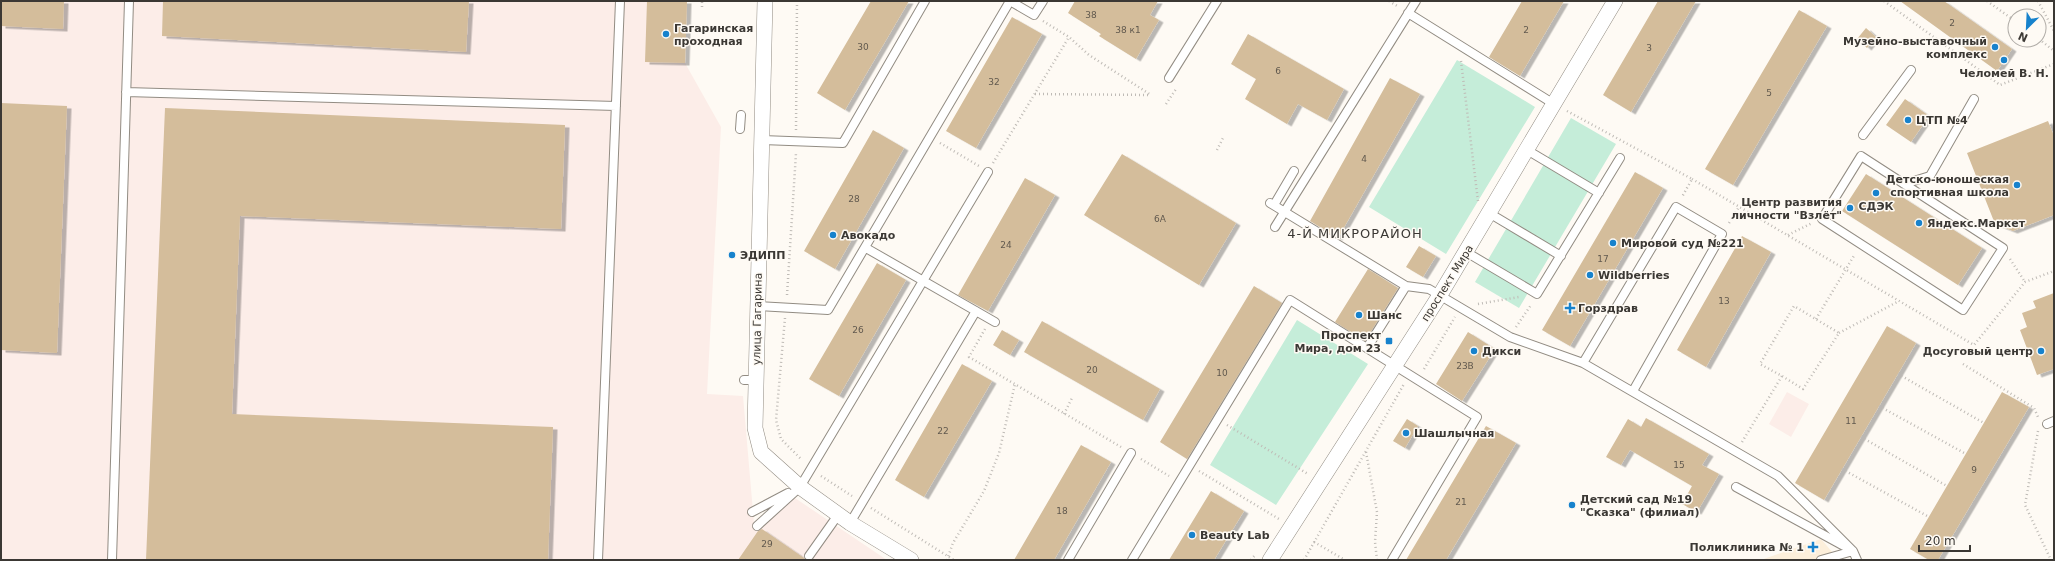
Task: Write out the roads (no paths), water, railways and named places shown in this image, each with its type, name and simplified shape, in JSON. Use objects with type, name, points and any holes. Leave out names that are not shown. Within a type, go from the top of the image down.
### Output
[{"type":"street","name":"улица Гагарина","points":[[765,1],[757,306],[750,380],[755,428],[761,452],[800,487],[844,519],[911,560]]},
{"type":"street","name":"проспект Мира","points":[[1270,560],[1440,295],[1466,252],[1484,209],[1527,150],[1615,1]]},
{"type":"lane","points":[[112,560],[129,1]]},
{"type":"lane","points":[[598,560],[620,1]]},
{"type":"lane","points":[[762,140],[843,143],[925,1]]},
{"type":"lane","points":[[757,306],[828,310],[932,137],[1010,1],[1034,15],[1043,1]]},
{"type":"lane","points":[[1169,78],[1217,1]]},
{"type":"lane","points":[[1275,226],[1416,1]]},
{"type":"lane","points":[[1408,12],[1554,104]]},
{"type":"lane","points":[[1863,135],[1911,70]]},
{"type":"lane","points":[[126,92],[616,106]]},
{"type":"lane","points":[[1904,184],[1930,176],[1974,99]]},
{"type":"lane","points":[[740,129],[742,115]]},
{"type":"lane","points":[[1527,150],[1599,193]]},
{"type":"lane","points":[[1861,156],[1904,184],[2003,248],[1963,310],[1822,219],[1861,156]]},
{"type":"lane","points":[[1466,252],[1537,294],[1620,158]]},
{"type":"lane","points":[[1294,171],[1272,204],[1406,286],[1429,289],[1510,337],[1583,363],[1737,451],[1778,476],[1853,551],[1857,560]]},
{"type":"lane","points":[[757,526],[800,487],[922,280],[988,172]]},
{"type":"lane","points":[[1583,363],[1676,207],[1722,234],[1633,391]]},
{"type":"lane","points":[[1484,209],[1561,256]]},
{"type":"lane","points":[[866,248],[993,321]]},
{"type":"lane","points":[[1367,348],[1406,286]]},
{"type":"lane","points":[[1132,560],[1290,300],[1477,417],[1392,560]]},
{"type":"lane","points":[[809,556],[844,519],[976,311]]},
{"type":"lane","points":[[1068,560],[1131,453]]},
{"type":"lane","points":[[752,512],[800,487]]},
{"type":"lane","points":[[1736,487],[1853,551]]},
{"type":"lane","points":[[1821,560],[1853,551]]},
{"type":"place","name":"Гагаринская проходная","points":[[666,34]]},
{"type":"place","name":"Музейно-выставочный комплекс","points":[[1995,47]]},
{"type":"place","name":"Челомей В. Н.","points":[[2004,60]]},
{"type":"place","name":"ЦТП №4","points":[[1908,120]]},
{"type":"place","name":"Детско-юношеская спортивная школа","points":[[2017,185]]},
{"type":"place","name":"СДЭК","points":[[1876,193]]},
{"type":"place","name":"Центр развития личности \"Взлёт\"","points":[[1850,208]]},
{"type":"place","name":"Яндекс.Маркет","points":[[1919,223]]},
{"type":"place","name":"Авокадо","points":[[833,235]]},
{"type":"place","name":"Мировой суд №221","points":[[1613,243]]},
{"type":"place","name":"ЭДИПП","points":[[732,255]]},
{"type":"place","name":"Wildberries","points":[[1590,275]]},
{"type":"place","name":"Горздрав","points":[[1570,308]]},
{"type":"place","name":"Шанс","points":[[1359,315]]},
{"type":"place","name":"Проспект Мира, дом 23","points":[[1389,341]]},
{"type":"place","name":"Дикси","points":[[1474,351]]},
{"type":"place","name":"Досуговый центр","points":[[2041,351]]},
{"type":"place","name":"Шашлычная","points":[[1406,433]]},
{"type":"place","name":"Детский сад №19 \"Сказка\" (филиал)","points":[[1572,505]]},
{"type":"place","name":"Beauty Lab","points":[[1192,535]]},
{"type":"place","name":"Поликлиника № 1","points":[[1813,547]]},
{"type":"district","name":"4-Й МИКРОРАЙОН","points":[[1355,233]]}]
